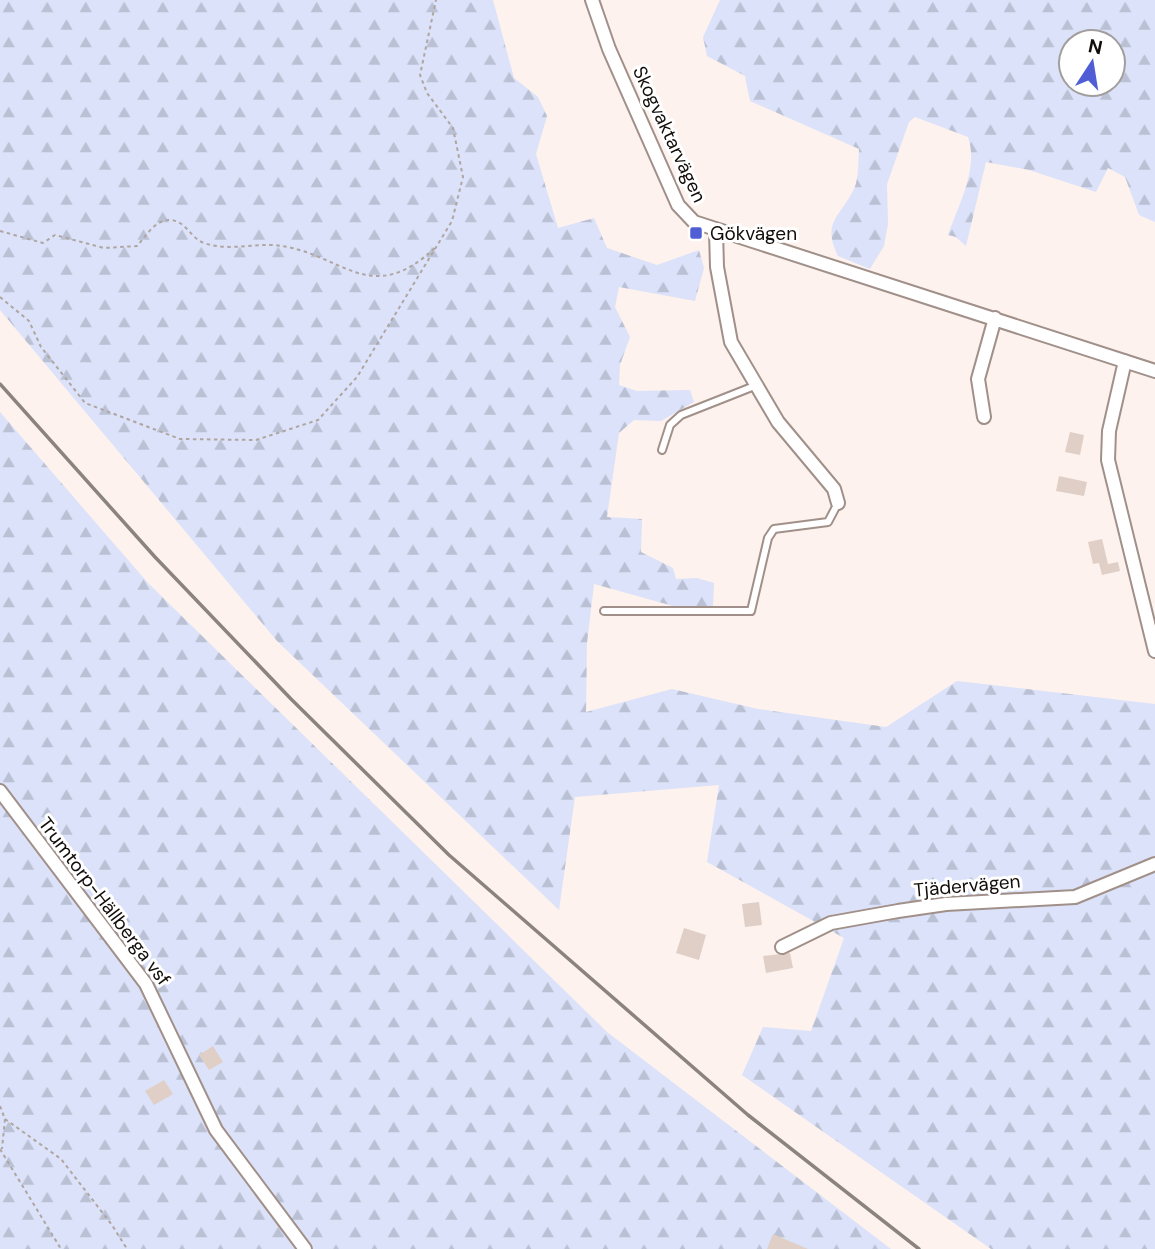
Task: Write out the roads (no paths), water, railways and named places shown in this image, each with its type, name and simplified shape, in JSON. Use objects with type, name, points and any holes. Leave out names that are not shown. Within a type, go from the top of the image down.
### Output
[{"type":"street","name":"Skogvaktarvägen","points":[[592,0],[609,49],[678,205],[694,222],[1155,371]]},
{"type":"street","points":[[716,231],[717,267],[731,342],[792,442],[834,489],[838,503]]},
{"type":"street","points":[[984,417],[978,379],[995,318]]},
{"type":"street","points":[[1125,361],[1109,432],[1108,460],[1155,651]]},
{"type":"street","name":"Trumtorp-Hällberga vsf","points":[[0,791],[146,984],[216,1130],[306,1249]]},
{"type":"street","name":"Tjädervägen","points":[[782,947],[831,923],[884,913],[946,904],[1075,897],[1155,864]]},
{"type":"lane","points":[[662,450],[670,425],[681,415],[757,385]]},
{"type":"lane","points":[[604,611],[751,611],[768,538],[774,529],[828,522],[838,503]]},
{"type":"railway","points":[[0,384],[155,557],[291,699],[449,855],[748,1115],[919,1249]]},
{"type":"place","name":"Gökvägen","points":[[696,233]]}]
